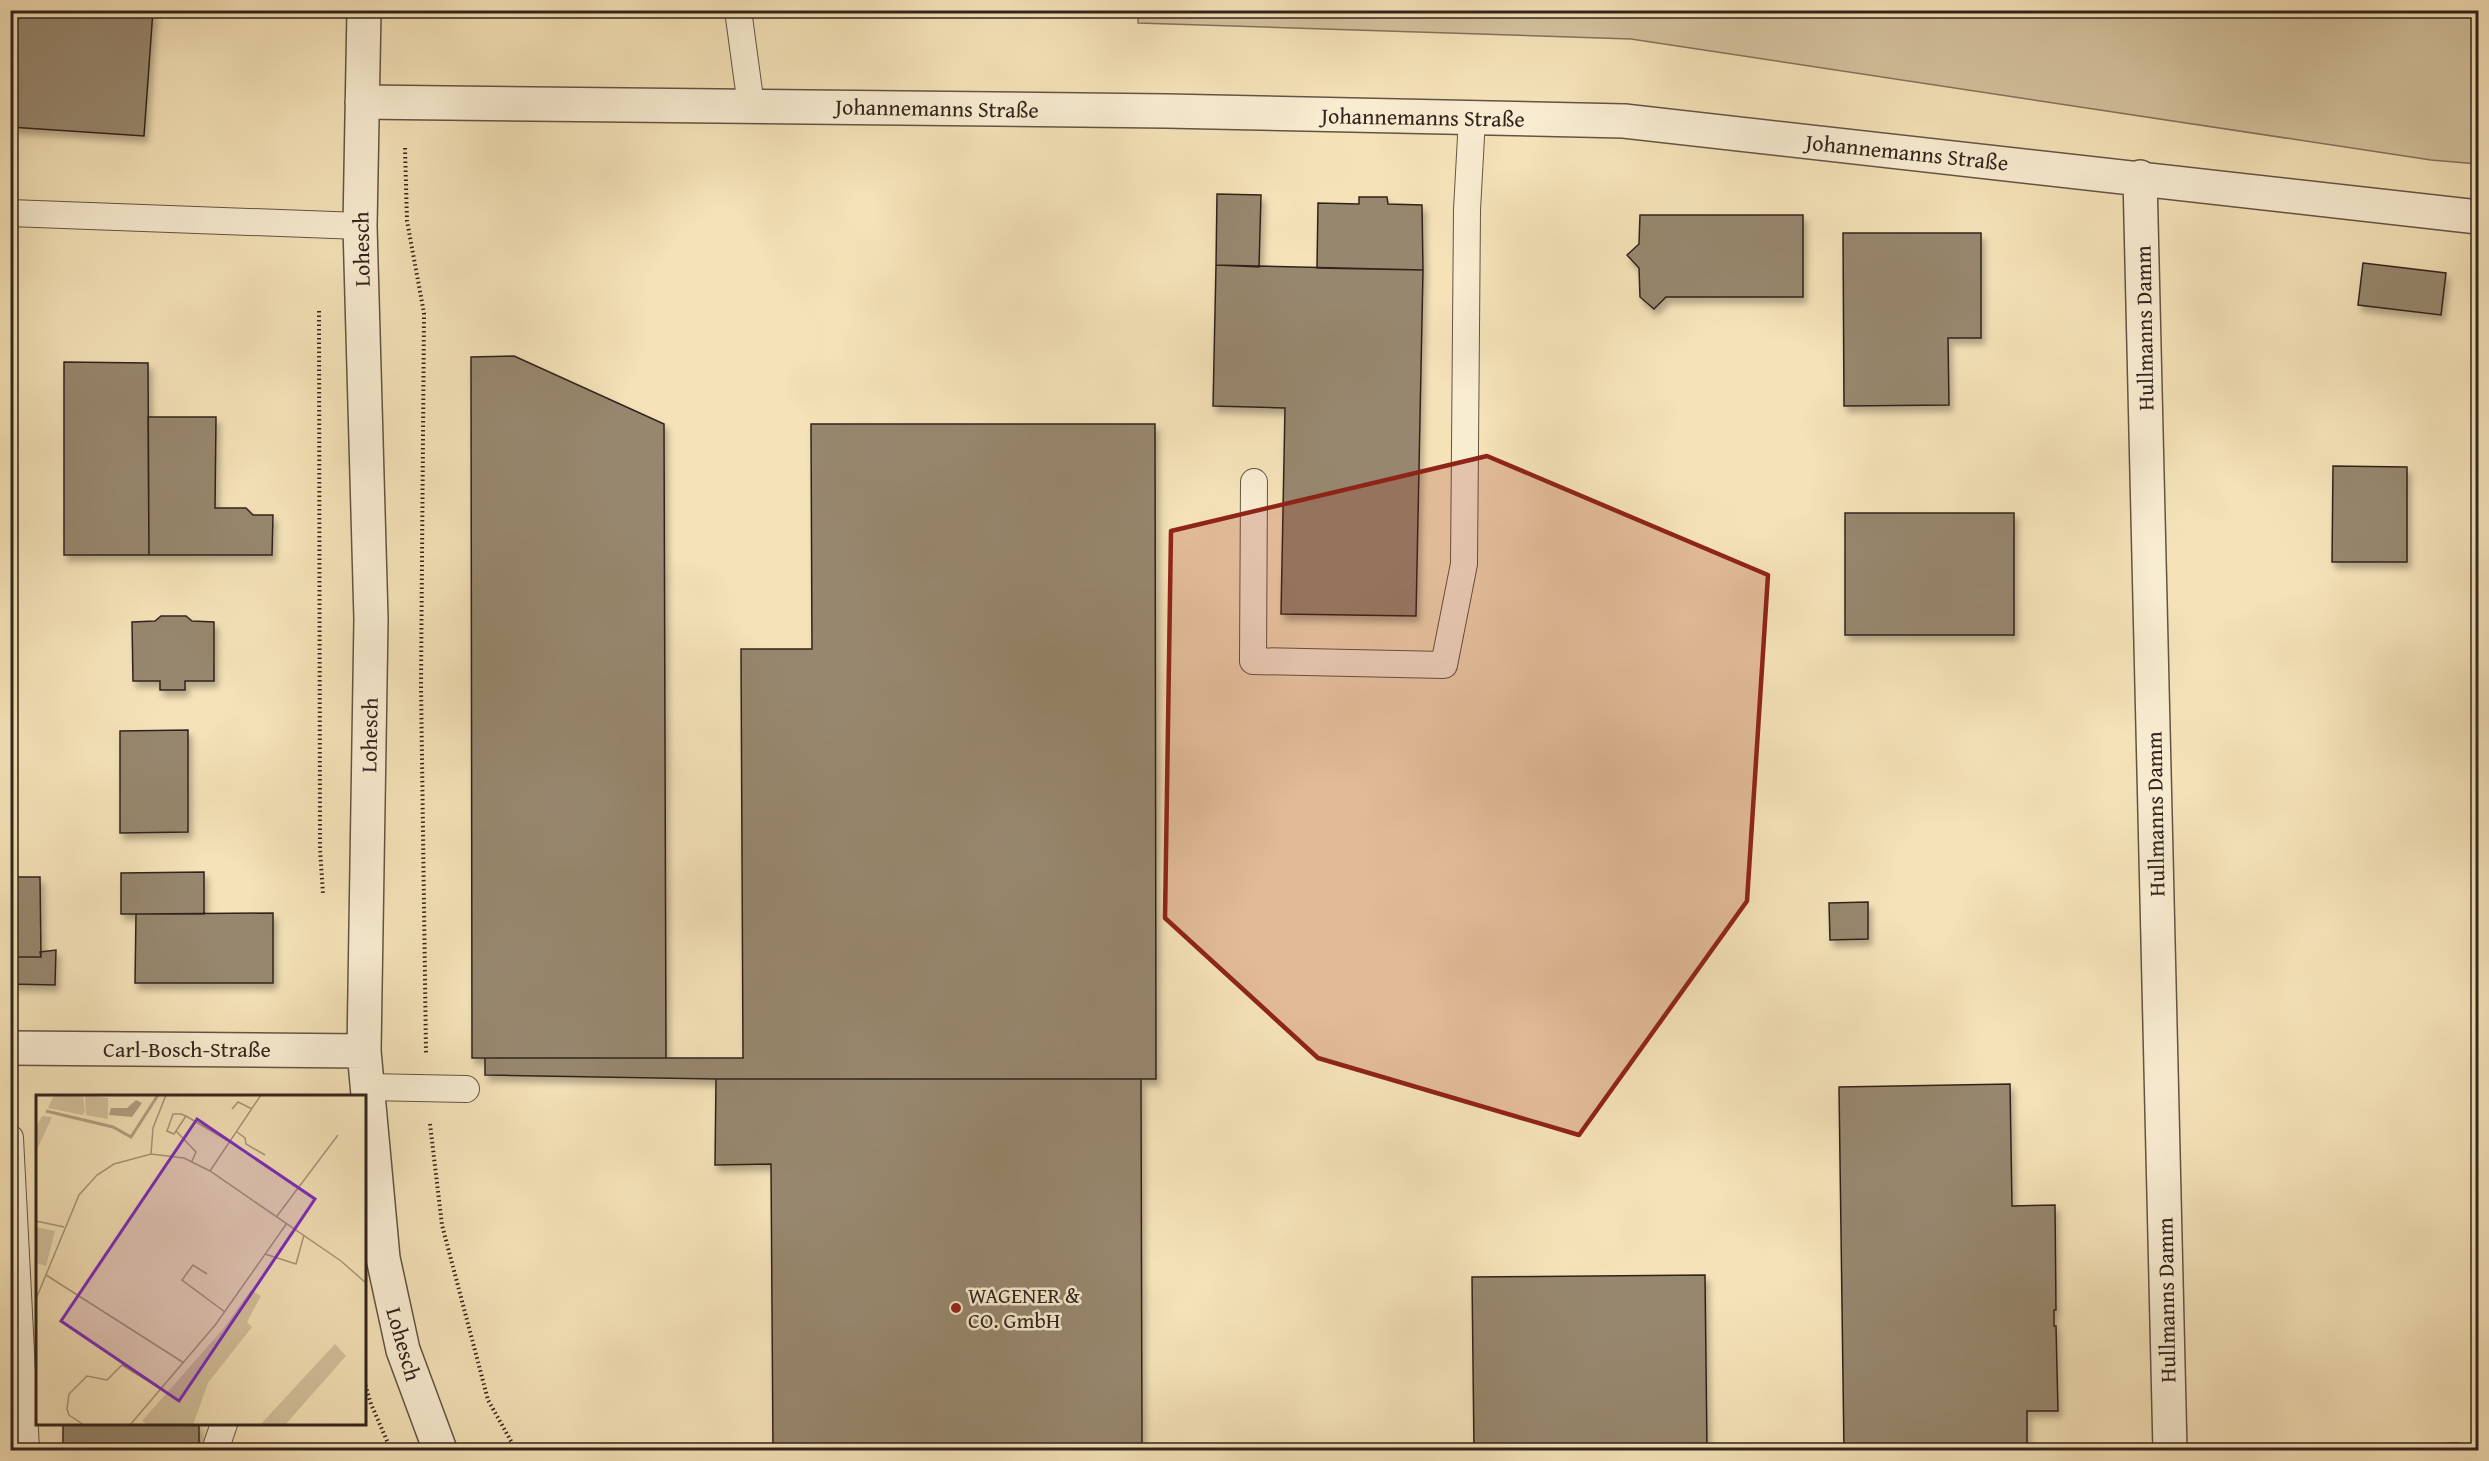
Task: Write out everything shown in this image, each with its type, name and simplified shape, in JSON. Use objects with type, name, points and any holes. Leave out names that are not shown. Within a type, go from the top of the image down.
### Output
[{"type":"street","name":"Lohesch","points":[[364,10],[360,226],[371,619],[364,1051],[374,1260],[403,1350],[440,1450]]},
{"type":"street","name":"Johannemanns Straße","points":[[362,102],[1166,111],[1624,121],[2140,177],[2478,217]]},
{"type":"street","name":"Hullmanns Damm","points":[[2140,177],[2170,1450]]},
{"type":"street","name":"Carl-Bosch-Straße","points":[[10,1048],[364,1051]]},
{"type":"lane","points":[[738,10],[751,106]]},
{"type":"lane","points":[[1254,482],[1253,660],[1444,665],[1464,564],[1467,210],[1472,118]]},
{"type":"lane","points":[[10,213],[360,226]]},
{"type":"lane","points":[[367,1087],[466,1089]]},
{"type":"lane","points":[[10,1138],[26,1450]]},
{"type":"lane","points":[[215,1450],[224,1425]]},
{"type":"path","points":[[404,102],[406,221],[424,313],[421,684],[426,1088],[442,1225],[488,1400],[516,1450]]},
{"type":"path","points":[[319,306],[320,849],[323,896]]},
{"type":"path","points":[[366,1388],[391,1450]]},
{"type":"highlighted area","points":[[1487,456],[1768,575],[1747,901],[1579,1135],[1318,1058],[1165,918],[1171,531]]},
{"type":"shaded area","points":[[1138,11],[2478,11],[2478,164],[2431,160],[1631,39],[1138,23]]},
{"type":"building","points":[[10,10],[153,10],[144,136],[10,127]]},
{"type":"building","points":[[1217,194],[1261,195],[1259,267],[1216,265]]},
{"type":"building","points":[[1359,197],[1387,197],[1388,204],[1422,205],[1423,270],[1317,268],[1318,203],[1359,204]]},
{"type":"building","points":[[1640,215],[1803,215],[1803,297],[1666,297],[1654,309],[1640,297],[1639,268],[1627,255],[1639,244]]},
{"type":"building","points":[[1843,233],[1981,233],[1981,338],[1948,338],[1949,405],[1844,406]]},
{"type":"building","points":[[2363,263],[2446,273],[2441,315],[2358,305]]},
{"type":"building","points":[[1216,265],[1423,270],[1416,616],[1281,614],[1285,408],[1213,406]]},
{"type":"building","points":[[514,356],[664,424],[666,1058],[472,1058],[471,357]]},
{"type":"building","points":[[64,362],[148,363],[149,555],[64,555]]},
{"type":"building","points":[[148,417],[216,417],[215,508],[246,508],[253,515],[273,515],[272,555],[149,555]]},
{"type":"building","points":[[811,424],[1155,424],[1156,1079],[716,1079],[485,1075],[485,1058],[743,1058],[741,649],[812,649]]},
{"type":"building","points":[[2333,466],[2407,467],[2407,562],[2332,562]]},
{"type":"building","points":[[1845,513],[2014,513],[2014,635],[1845,635]]},
{"type":"building","points":[[161,616],[186,616],[192,621],[214,622],[214,681],[185,681],[185,690],[160,690],[160,681],[133,681],[132,622],[155,621]]},
{"type":"building","points":[[188,730],[188,832],[120,833],[120,731]]},
{"type":"building","points":[[204,872],[204,914],[121,914],[121,873]]},
{"type":"building","points":[[10,877],[40,877],[41,957],[10,957]]},
{"type":"building","points":[[1868,902],[1868,939],[1830,940],[1829,903]]},
{"type":"building","points":[[273,913],[273,983],[135,983],[136,914]]},
{"type":"building","points":[[56,950],[55,985],[10,984],[10,957],[41,957],[40,952]]},
{"type":"building","name":"WAGENER & CO. GmbH","points":[[716,1079],[1141,1079],[1142,1450],[773,1450],[771,1164],[715,1165]]},
{"type":"building","points":[[2010,1084],[2012,1206],[2055,1205],[2056,1310],[2054,1310],[2054,1326],[2056,1326],[2058,1411],[2027,1411],[2027,1450],[1844,1450],[1839,1087]]},
{"type":"building","points":[[1705,1275],[1707,1450],[1474,1450],[1472,1277]]},
{"type":"building","points":[[63,1425],[199,1425],[199,1450],[63,1450]]},
{"type":"building","points":[[2458,1443],[2458,1450],[2364,1450],[2364,1447]]},
{"type":"place","name":"WAGENER & CO. GmbH","points":[[956,1308]]}]
